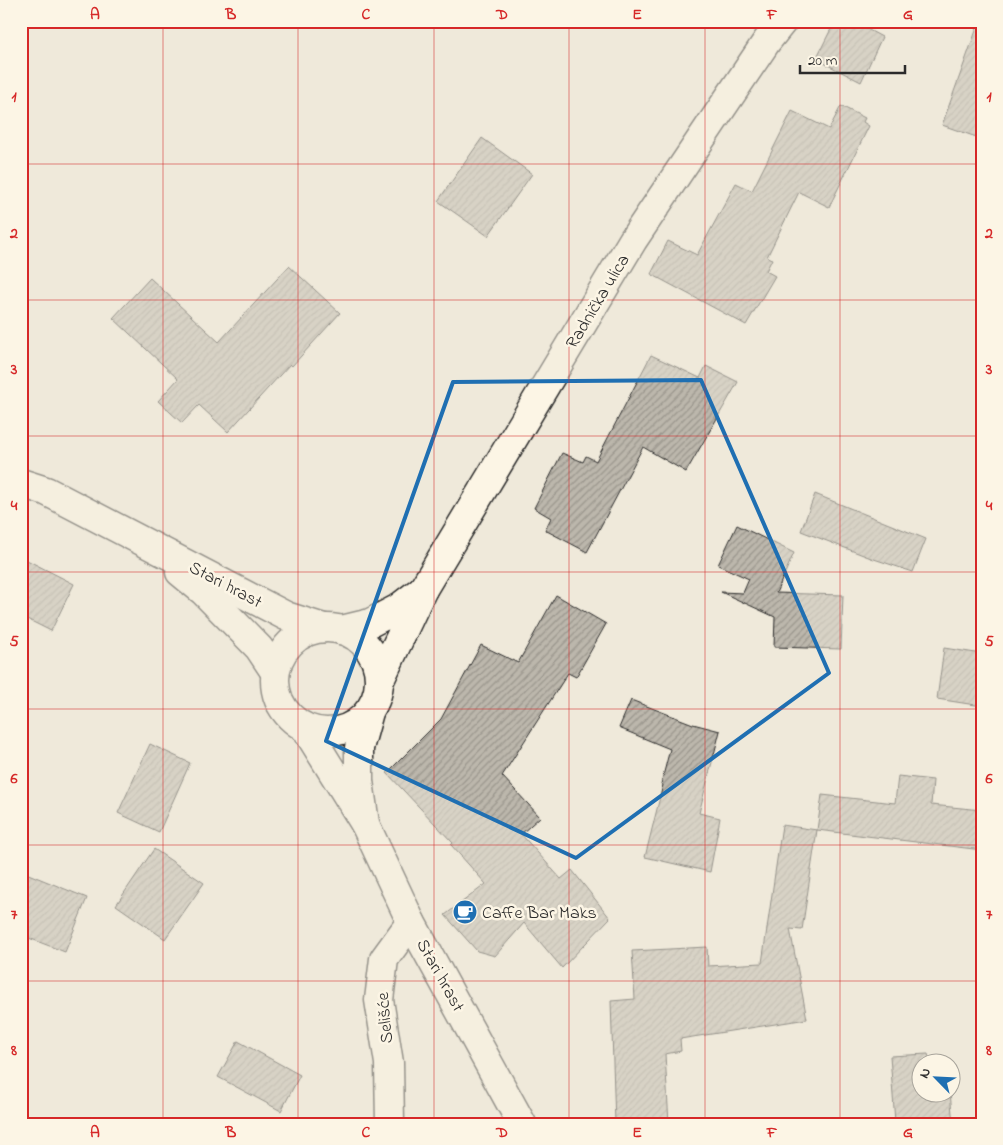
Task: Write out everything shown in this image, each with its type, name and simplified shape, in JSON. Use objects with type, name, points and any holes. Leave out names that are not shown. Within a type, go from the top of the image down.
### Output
[{"type":"street","name":"Radnička ulica","points":[[380,680],[423,589],[634,240],[767,41],[783,21]]},
{"type":"street","name":"Stari hrast","points":[[21,483],[46,491],[286,616],[332,629]]},
{"type":"street","name":"Stari hrast","points":[[131,534],[203,591],[259,648],[275,672]]},
{"type":"street","name":"Radnička ulica","points":[[332,629],[370,623],[397,609],[423,589]]},
{"type":"street","points":[[332,629],[356,636],[368,648],[376,663],[380,680],[377,697],[368,712],[356,724],[340,732],[323,733],[306,729],[291,719],[281,706],[275,689],[275,672],[281,655],[292,641],[306,632],[332,629]]},
{"type":"street","name":"Stari hrast","points":[[365,824],[359,782],[359,748],[368,712]]},
{"type":"street","name":"Stari hrast","points":[[306,729],[365,824],[411,922],[522,1124]]},
{"type":"street","name":"Selišće","points":[[390,1124],[389,1062],[379,1000],[384,959],[411,922]]},
{"type":"highlighted area","points":[[701,380],[829,673],[576,858],[326,741],[453,382]]},
{"type":"building","points":[[835,21],[852,21],[882,37],[861,82],[816,59]]},
{"type":"building","points":[[978,25],[982,25],[982,139],[942,125]]},
{"type":"building","points":[[841,106],[865,118],[863,122],[869,126],[829,207],[799,192],[767,257],[772,259],[766,271],[775,276],[746,325],[651,274],[668,241],[697,255],[736,183],[752,191],[792,111],[829,129]]},
{"type":"building","points":[[482,138],[532,174],[488,236],[438,201]]},
{"type":"building","points":[[289,266],[340,313],[228,432],[199,405],[182,423],[158,401],[178,379],[113,318],[150,278],[219,342]]},
{"type":"building","points":[[651,355],[700,378],[706,366],[738,382],[686,472],[643,447],[587,552],[545,530],[551,518],[534,508],[562,453],[583,462],[586,456],[596,461]]},
{"type":"building","points":[[815,494],[926,539],[913,572],[801,531]]},
{"type":"building","points":[[737,525],[794,553],[776,593],[843,595],[841,649],[774,647],[775,617],[721,592],[743,593],[749,579],[718,565]]},
{"type":"building","points":[[21,557],[74,584],[51,631],[21,616]]},
{"type":"building","points":[[556,595],[606,624],[576,677],[568,673],[502,776],[540,817],[521,834],[561,879],[572,870],[610,918],[562,968],[524,923],[495,956],[477,951],[445,915],[486,884],[451,845],[453,843],[387,773],[441,719],[481,645],[518,663]]},
{"type":"building","points":[[944,648],[982,654],[982,706],[937,699]]},
{"type":"building","points":[[631,700],[693,724],[720,731],[699,813],[720,818],[710,872],[645,857],[670,749],[619,728]]},
{"type":"building","points":[[150,744],[190,763],[159,832],[118,813]]},
{"type":"building","points":[[898,776],[933,780],[931,805],[982,810],[982,850],[817,830],[822,795],[895,803]]},
{"type":"building","points":[[782,825],[817,830],[802,930],[790,929],[807,1019],[680,1039],[681,1051],[665,1054],[669,1124],[615,1124],[611,1001],[635,999],[632,951],[707,947],[708,966],[762,963]]},
{"type":"building","points":[[154,849],[204,883],[165,939],[116,905]]},
{"type":"building","points":[[21,871],[87,898],[65,952],[21,935]]},
{"type":"building","points":[[238,1041],[300,1075],[281,1111],[218,1077]]},
{"type":"building","points":[[910,1055],[910,1102],[951,1102],[953,1124],[895,1122],[890,1056]]},
{"type":"place","name":"Caffe Bar Maks","points":[[465,912]]}]
